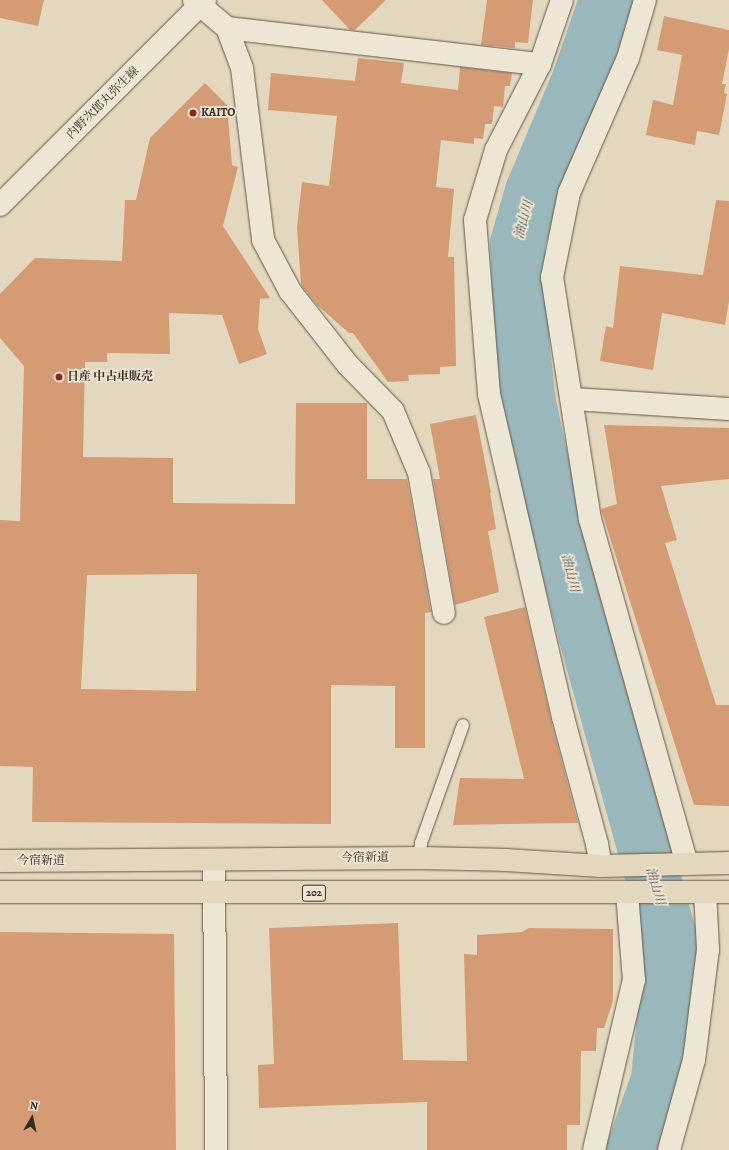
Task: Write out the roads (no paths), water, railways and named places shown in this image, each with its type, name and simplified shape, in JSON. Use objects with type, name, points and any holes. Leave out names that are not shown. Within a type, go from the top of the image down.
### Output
[{"type":"highway","name":"今宿新道","points":[[0,861],[420,858],[506,860],[601,866],[684,853],[729,863]]},
{"type":"highway","name":"202","points":[[0,892],[729,892]]},
{"type":"street","points":[[562,0],[540,64],[496,150],[475,220],[489,394],[563,717],[597,844],[601,866]]},
{"type":"street","points":[[645,0],[628,58],[569,193],[552,277],[590,519],[684,853]]},
{"type":"street","points":[[200,2],[227,28],[242,68],[263,240],[290,291],[348,365],[393,411],[419,473],[444,613]]},
{"type":"street","name":"内野次郎丸弥生線","points":[[0,205],[200,2]]},
{"type":"street","points":[[227,28],[540,64]]},
{"type":"street","points":[[572,399],[729,409]]},
{"type":"street","points":[[214,860],[216,1150]]},
{"type":"street","points":[[669,1150],[694,1060],[708,948],[705,892]]},
{"type":"street","points":[[594,1150],[634,980],[627,893]]},
{"type":"lane","points":[[420,858],[421,842],[463,725]]},
{"type":"waterway","name":"油山川","points":[[606,0],[579,79],[532,191],[517,243],[521,338],[528,402],[542,467],[586,637],[668,933],[670,956],[658,1079],[633,1150]]},
{"type":"place","name":"KAITO","points":[[193,113]]},
{"type":"place","name":"日産 中古車販売","points":[[59,377]]}]
